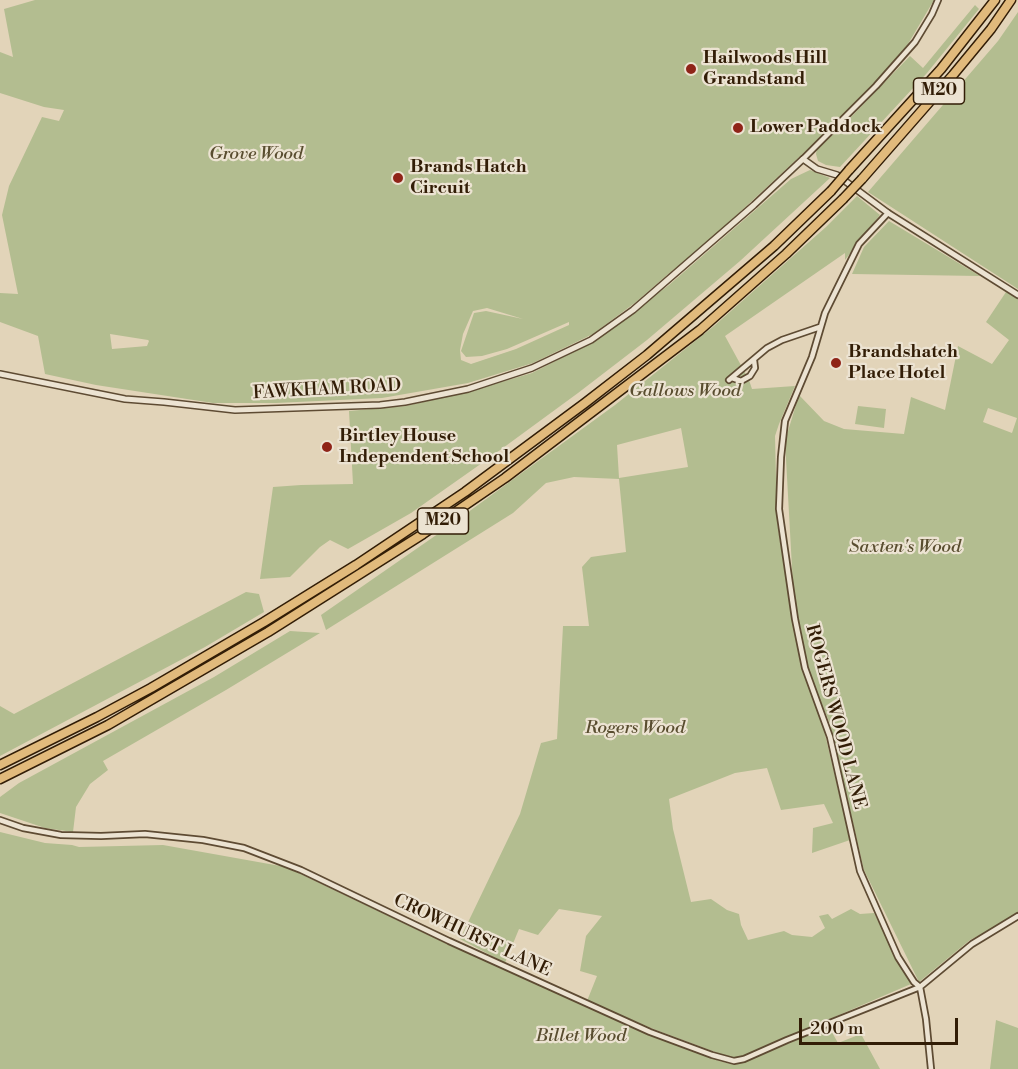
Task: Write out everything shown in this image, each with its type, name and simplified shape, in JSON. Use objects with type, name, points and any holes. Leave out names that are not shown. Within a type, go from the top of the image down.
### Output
[{"type":"highway","name":"M20","points":[[0,765],[133,698],[264,622],[356,565],[465,492],[585,403],[647,355],[774,246],[831,191],[941,69],[995,0]]},
{"type":"highway","name":"M20","points":[[0,779],[108,726],[268,632],[423,534],[504,478],[700,330],[786,254],[862,179],[953,75],[991,29],[1011,0]]},
{"type":"street","points":[[938,0],[915,42],[869,93],[803,159],[817,168],[837,175],[888,213],[1018,295]]},
{"type":"street","name":"FAWKHAM ROAD","points":[[0,374],[125,399],[235,410],[380,405],[468,388],[532,368],[591,340],[633,310],[754,205],[803,159]]},
{"type":"street","name":"ROGERS WOOD LANE","points":[[888,213],[860,244],[825,313],[812,357],[785,422],[779,509],[795,619],[805,668],[830,737],[860,871],[898,957],[914,982],[920,987]]},
{"type":"street","points":[[754,360],[755,368],[750,376],[741,381],[730,379],[768,348],[782,340],[820,327]]},
{"type":"street","points":[[807,331],[816,341]]},
{"type":"street","name":"CROWHURST LANE","points":[[0,820],[23,828],[61,835],[146,834],[203,840],[244,848],[301,870],[449,941],[650,1032],[734,1061],[744,1059],[920,987],[972,944],[1018,916]]},
{"type":"street","points":[[920,987],[931,1069]]},
{"type":"green space","name":"Brands Hatch Circuit","points":[[35,0],[934,0],[908,44],[891,66],[837,122],[699,250],[593,334],[533,363],[468,383],[382,398],[276,403],[213,403],[96,385],[45,374],[38,336],[0,322],[0,293],[18,294],[2,215],[9,186],[42,117],[59,121],[64,110],[44,107],[0,93],[0,52],[13,57],[4,9]],"holes":[[[487,308],[523,319],[486,311],[474,313],[461,351],[466,357],[482,356],[507,349],[569,322],[569,325],[516,349],[471,364],[461,360],[460,350],[463,334],[473,311]],[[110,334],[148,340],[149,341],[147,346],[112,349]]]},
{"type":"green space","points":[[975,5],[979,9],[927,73],[840,167],[818,161],[817,149],[910,56],[923,68]]},
{"type":"green space","points":[[1018,12],[1018,289],[868,192],[998,41]]},
{"type":"green space","name":"Gallows Wood","points":[[810,170],[830,178],[740,261],[647,340],[578,393],[411,513],[348,549],[330,540],[290,577],[260,579],[273,487],[353,484],[349,411],[406,406],[467,392],[532,373],[589,344],[669,285],[791,179]]},
{"type":"green space","name":"Rogers Wood","points":[[857,196],[880,215],[845,260],[845,253],[725,336],[752,389],[795,386],[775,436],[777,522],[801,665],[824,730],[850,840],[812,853],[813,828],[833,823],[824,804],[781,810],[767,768],[735,773],[669,799],[673,829],[691,902],[711,899],[727,910],[739,914],[748,940],[784,931],[792,935],[812,937],[825,928],[819,916],[828,914],[832,919],[851,909],[860,914],[874,913],[911,984],[734,1059],[587,1001],[597,976],[580,971],[586,936],[602,916],[559,909],[538,935],[519,929],[505,963],[460,939],[520,814],[541,743],[557,739],[563,626],[589,626],[582,567],[591,557],[626,552],[619,479],[574,477],[546,483],[513,513],[326,630],[321,615],[445,529],[615,405],[714,326],[826,227]],"holes":[[[681,428],[688,467],[619,478],[617,445]]]},
{"type":"green space","points":[[889,221],[980,276],[852,274],[864,247]]},
{"type":"green space","name":"Saxten's Wood","points":[[1006,292],[1018,299],[1018,915],[970,940],[919,982],[864,870],[830,724],[807,668],[794,604],[785,441],[799,395],[824,421],[844,429],[904,434],[911,397],[945,410],[958,346],[992,364],[1009,340],[986,322]],"holes":[[[988,408],[1017,418],[1012,433],[983,422]]]},
{"type":"green space","points":[[858,406],[886,409],[884,428],[855,424]]},
{"type":"green space","points":[[246,592],[259,594],[264,612],[205,647],[0,756],[0,706],[14,714]]},
{"type":"green space","points":[[290,631],[320,633],[103,761],[108,770],[90,784],[76,807],[73,832],[45,828],[0,813],[0,797],[19,783],[214,677]]},
{"type":"green space","name":"Billet Wood","points":[[0,832],[45,843],[79,847],[163,845],[286,867],[445,943],[719,1061],[735,1065],[829,1027],[838,1043],[861,1034],[880,1069],[0,1069]]},
{"type":"green space","points":[[996,1020],[1018,1028],[1018,1069],[990,1069]]},
{"type":"place","name":"Hailwoods Hill Grandstand","points":[[691,69]]},
{"type":"place","name":"Lower Paddock","points":[[738,128]]},
{"type":"place","name":"Brands Hatch Circuit","points":[[398,178]]},
{"type":"place","name":"Brandshatch Place Hotel","points":[[836,363]]},
{"type":"place","name":"Birtley House Independent School","points":[[327,447]]},
{"type":"park label","name":"Grove Wood","points":[[256,155]]}]
